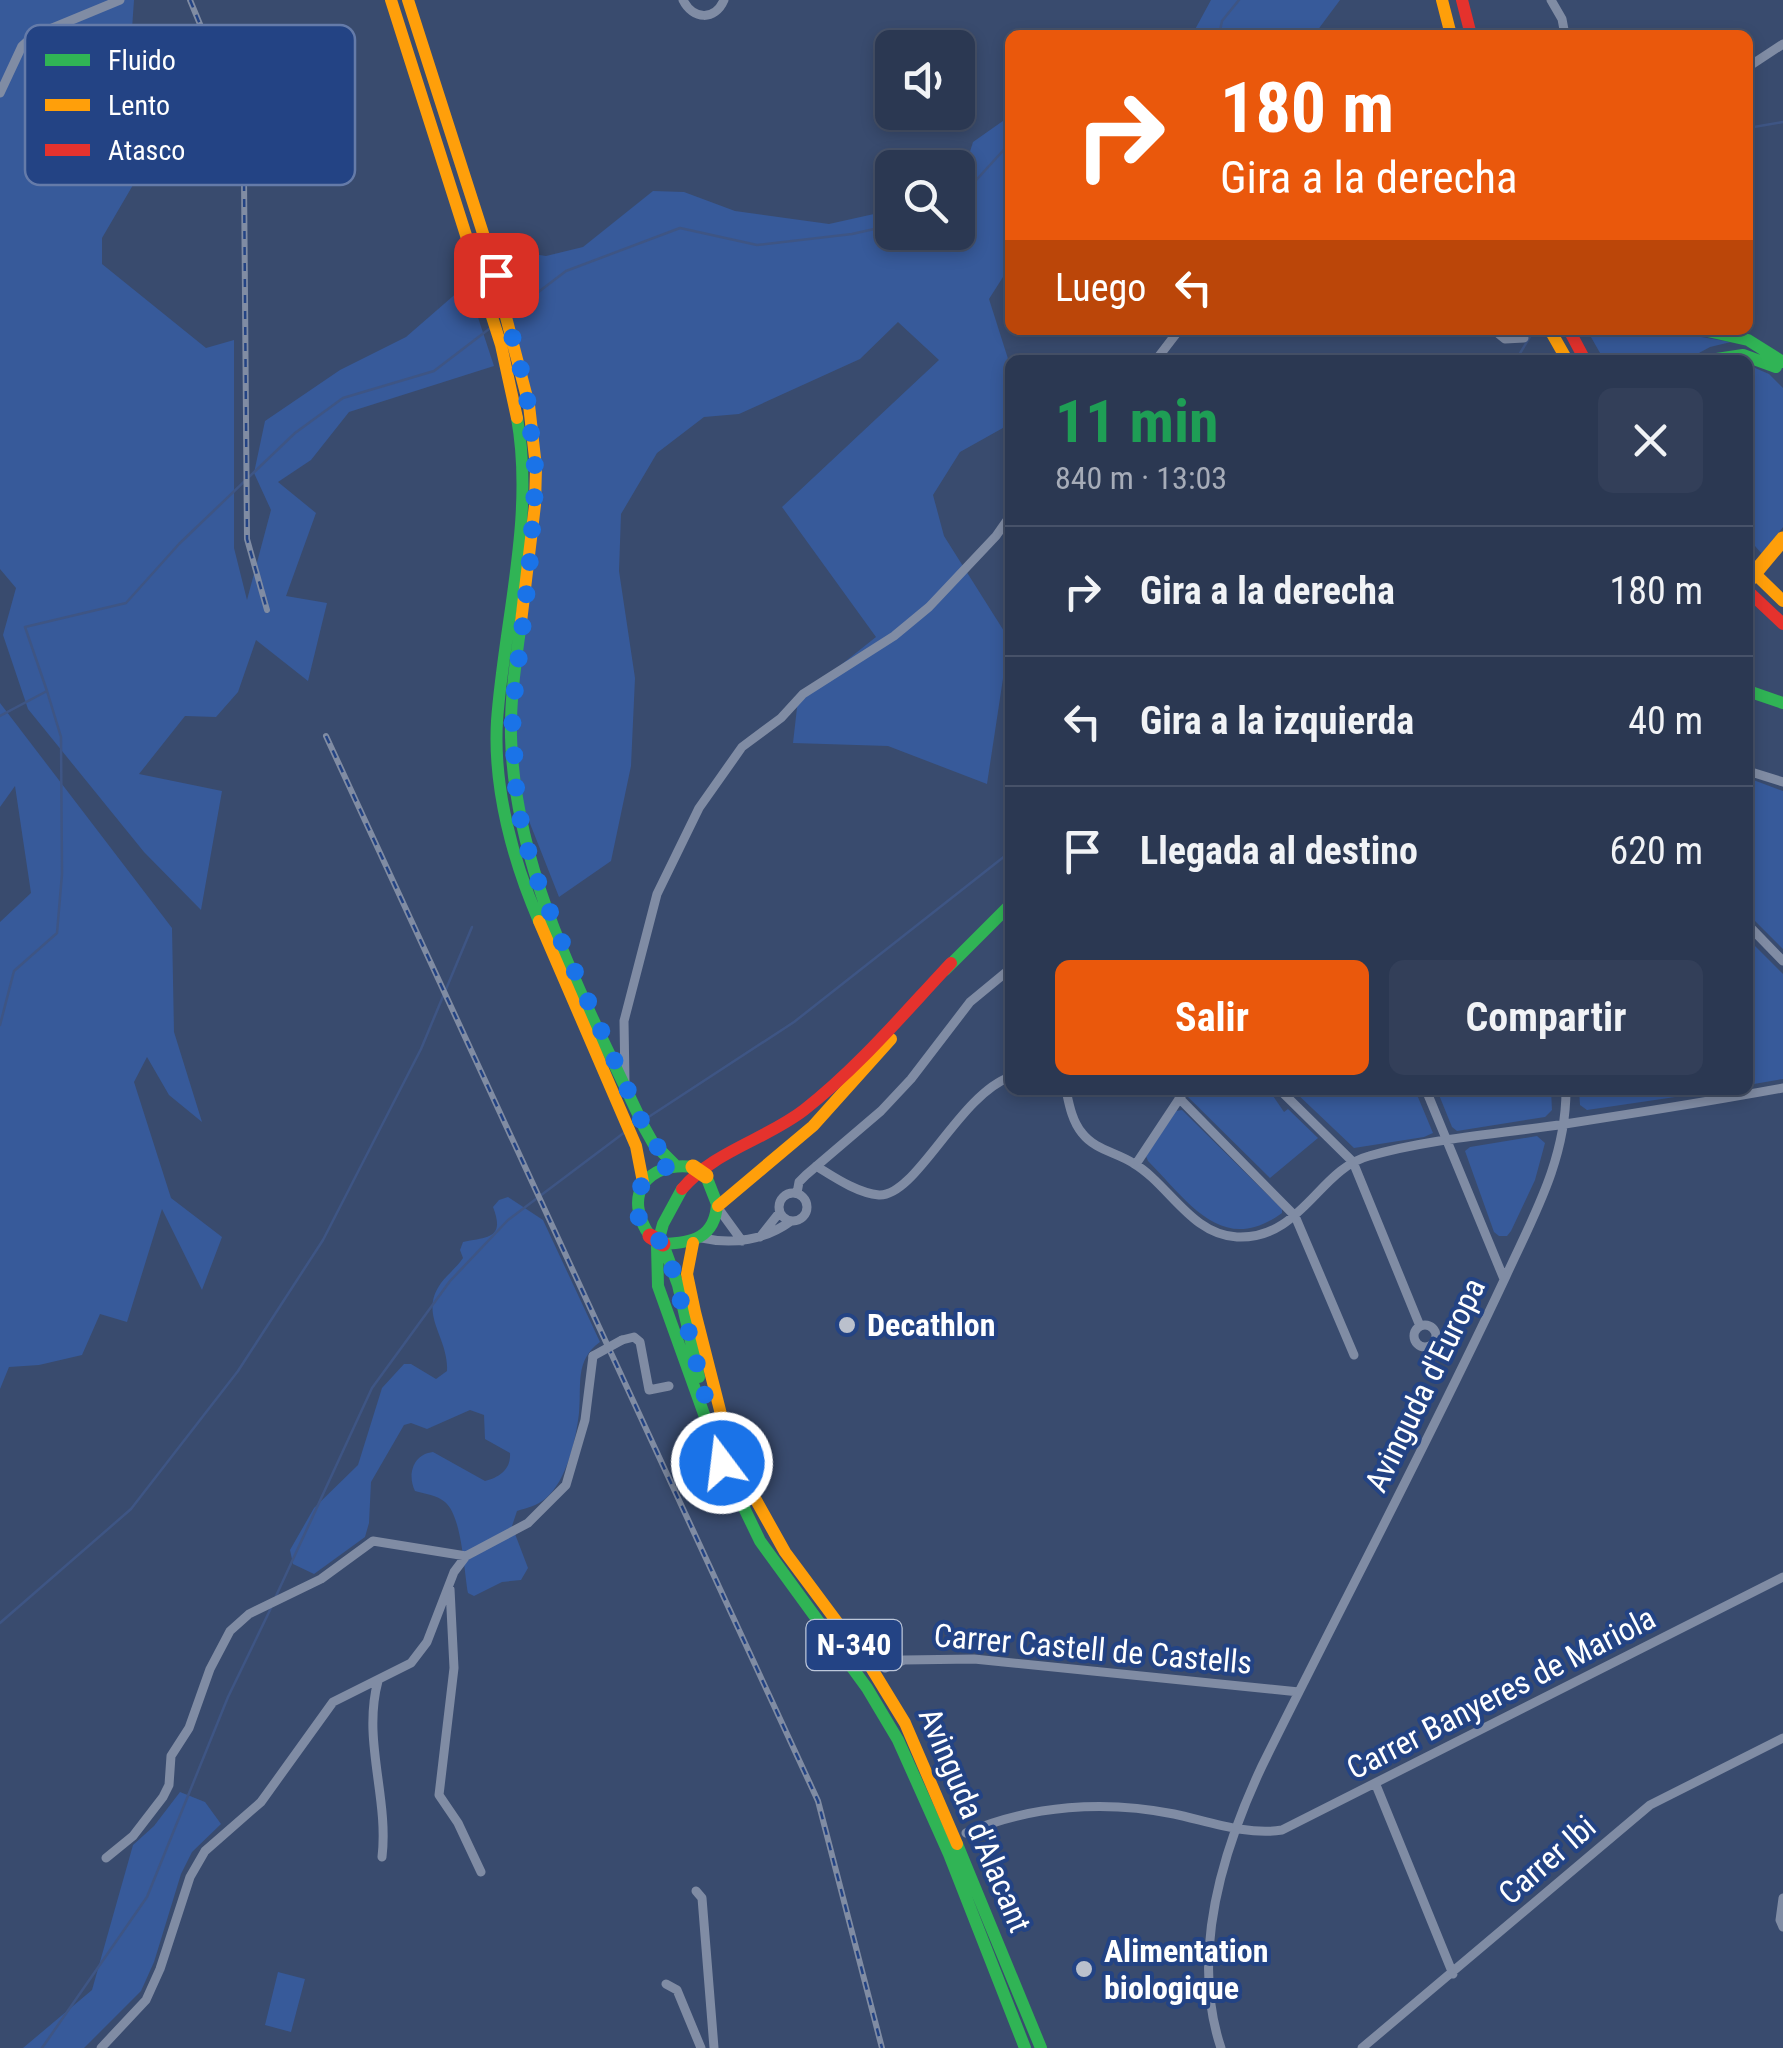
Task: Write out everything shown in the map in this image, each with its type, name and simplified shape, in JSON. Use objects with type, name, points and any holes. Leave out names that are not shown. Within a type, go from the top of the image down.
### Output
[{"type":"main road","points":[[391,0],[502,345],[516,412],[522,473],[520,520],[497,725],[501,788],[509,832],[530,901],[636,1146],[643,1182],[657,1170],[674,1164]]},
{"type":"main road","points":[[408,0],[518,350],[533,431],[536,475],[529,572],[512,714],[517,805],[538,882],[649,1138],[674,1164],[703,1174],[750,1176]]},
{"type":"main road","points":[[1442,0],[1450,30]]},
{"type":"main road","points":[[1462,0],[1470,30]]},
{"type":"main road","points":[[1726,335],[1748,340],[1783,362]]},
{"type":"main road","points":[[1753,357],[1783,372]]},
{"type":"main road","points":[[1753,575],[1783,540]]},
{"type":"main road","points":[[1753,572],[1783,601]]},
{"type":"main road","points":[[1753,596],[1783,624]]},
{"type":"main road","points":[[1753,693],[1783,703]]},
{"type":"main road","name":"N-340","points":[[698,1241],[713,1225],[718,1207],[813,1126],[872,1061],[951,962],[1005,910]]},
{"type":"main road","name":"Avinguda d'Alacant","points":[[951,962],[804,1110],[776,1131],[710,1163],[690,1180],[667,1213],[657,1246],[658,1293],[709,1436],[761,1543],[862,1680],[898,1739],[1026,2048]]},
{"type":"main road","points":[[703,1174],[718,1207]]},
{"type":"main road","name":"N-340","points":[[643,1182],[636,1211],[641,1225],[657,1240]]},
{"type":"main road","points":[[657,1240],[673,1246],[698,1241]]},
{"type":"main road","name":"Avinguda d'Alacant","points":[[657,1240],[678,1285],[722,1463]]},
{"type":"main road","name":"Avinguda d'Alacant","points":[[698,1241],[687,1274],[726,1434],[742,1475],[785,1552],[878,1678],[905,1723],[1041,2048]]},
{"type":"street","points":[[60,25],[120,0]]},
{"type":"street","points":[[683,0],[690,12],[704,16],[716,12],[724,0]]},
{"type":"street","points":[[1551,0],[1564,30]]},
{"type":"street","points":[[0,94],[25,44]]},
{"type":"street","points":[[1753,64],[1783,44]]},
{"type":"street","points":[[1160,355],[1175,335]]},
{"type":"street","points":[[1503,335],[1512,340],[1524,338]]},
{"type":"street","points":[[625,1086],[624,1021],[658,894],[699,808],[742,748],[803,694],[894,636],[929,607],[1005,523]]},
{"type":"street","points":[[1753,773],[1783,782]]},
{"type":"street","points":[[1753,931],[1783,961]]},
{"type":"street","points":[[798,1193],[800,1182],[881,1111],[970,1002],[1005,973]]},
{"type":"street","points":[[816,1166],[842,1182],[875,1194],[898,1190],[967,1108],[988,1089],[1005,1080]]},
{"type":"street","points":[[1753,1091],[1783,1088]]},
{"type":"street","points":[[1068,1095],[1081,1132],[1097,1147],[1136,1164],[1196,1220],[1231,1238],[1264,1234],[1294,1216],[1353,1162],[1372,1154],[1564,1124],[1706,1095]]},
{"type":"street","points":[[1136,1164],[1181,1095]]},
{"type":"street","points":[[1183,1095],[1294,1216],[1354,1355]]},
{"type":"street","points":[[1285,1095],[1353,1162],[1420,1326]]},
{"type":"street","points":[[1428,1095],[1504,1279]]},
{"type":"street","name":"Avinguda d'Europa","points":[[1221,2048],[1209,2002],[1210,1968],[1214,1911],[1236,1827],[1299,1692],[1496,1303],[1551,1179],[1564,1124],[1566,1095]]},
{"type":"street","points":[[698,1241],[742,1242],[760,1237],[800,1219],[806,1212],[805,1199],[798,1193],[788,1193],[780,1199],[780,1213],[760,1237]]},
{"type":"street","points":[[718,1207],[742,1242]]},
{"type":"street","points":[[780,1213],[791,1221]]},
{"type":"street","points":[[102,2048],[146,2000],[190,1878],[205,1851],[260,1802],[332,1702],[412,1663],[435,1626],[454,1572],[466,1556],[528,1523],[566,1485],[585,1420],[592,1356],[634,1337],[640,1342],[649,1390],[669,1386]]},
{"type":"street","points":[[106,1858],[133,1836],[164,1796],[169,1785],[171,1756],[189,1728],[210,1670],[230,1631],[249,1614],[321,1579],[373,1542],[466,1556]]},
{"type":"street","name":"Carrer Banyeres de Mariola","points":[[966,1833],[1022,1813],[1096,1807],[1282,1830],[1783,1577]]},
{"type":"street","points":[[450,1586],[454,1668],[439,1796],[458,1823],[481,1872]]},
{"type":"street","name":"Carrer Castell de Castells","points":[[885,1668],[904,1660],[974,1659],[1299,1692]]},
{"type":"street","points":[[378,1681],[372,1733],[385,1832],[382,1857]]},
{"type":"street","name":"Carrer Ibi","points":[[1362,2048],[1650,1805],[1783,1738]]},
{"type":"street","points":[[1376,1785],[1453,1974]]},
{"type":"street","points":[[696,1892],[702,1898],[714,2048]]},
{"type":"street","points":[[1783,1898],[1783,1928]]},
{"type":"street","points":[[666,1984],[676,1990],[701,2048]]},
{"type":"shaded area","points":[[0,0],[134,0],[132,25],[25,25],[25,185],[133,185],[102,238],[102,264],[206,348],[234,340],[234,548],[247,600],[271,510],[254,473],[265,421],[340,370],[406,337],[467,284],[494,366],[349,412],[311,460],[278,482],[316,513],[286,596],[327,603],[308,681],[256,640],[238,692],[216,717],[185,716],[139,774],[222,791],[201,910],[144,852],[28,709],[3,635],[16,588],[0,569]]},
{"type":"shaded area","points":[[1211,0],[1340,0],[1318,30],[1195,30]]},
{"type":"shaded area","points":[[1005,120],[1005,274],[989,299],[1007,355],[1005,427],[960,452],[933,495],[944,536],[1005,633],[1005,665],[987,784],[888,746],[793,743],[798,699],[876,637],[782,507],[939,360],[898,322],[860,359],[739,414],[704,417],[657,453],[621,514],[619,571],[635,678],[631,766],[611,861],[559,897],[514,783],[513,692],[536,470],[498,249],[546,256],[583,247],[653,191],[684,192],[735,211],[829,224],[875,214],[875,250],[975,250],[975,150],[970,150],[973,142]]},
{"type":"shaded area","points":[[1590,335],[1689,335],[1731,342],[1695,355],[1601,355]]},
{"type":"shaded area","points":[[1753,367],[1769,374],[1783,388],[1783,527],[1762,554],[1753,544]]},
{"type":"shaded area","points":[[0,703],[172,928],[174,1032],[202,1122],[169,1095],[147,1057],[134,1082],[171,1198],[222,1237],[202,1290],[162,1209],[127,1322],[100,1314],[82,1355],[9,1367],[0,1389],[0,922],[31,893],[15,786],[0,807]]},
{"type":"shaded area","points":[[1753,780],[1783,791],[1783,949],[1753,919]]},
{"type":"shaded area","points":[[1753,944],[1783,974],[1783,1079],[1753,1084]]},
{"type":"shaded area","points":[[1272,1095],[1284,1112],[1288,1109],[1318,1138],[1270,1178],[1188,1097]]},
{"type":"shaded area","points":[[1298,1095],[1417,1095],[1433,1133],[1354,1148]]},
{"type":"shaded area","points":[[1439,1095],[1551,1095],[1552,1110],[1545,1117],[1457,1131]]},
{"type":"shaded area","points":[[1579,1095],[1683,1095],[1587,1110],[1580,1105]]},
{"type":"shaded area","points":[[1182,1110],[1282,1213],[1261,1225],[1241,1229],[1224,1226],[1192,1207],[1177,1192],[1146,1156],[1176,1111]]},
{"type":"shaded area","points":[[1537,1136],[1545,1143],[1535,1180],[1511,1231],[1507,1236],[1499,1236],[1494,1232],[1465,1151]]},
{"type":"shaded area","points":[[508,1197],[543,1220],[600,1342],[583,1365],[578,1423],[565,1471],[545,1499],[517,1511],[512,1526],[528,1568],[521,1580],[502,1582],[474,1596],[468,1593],[459,1531],[451,1509],[438,1498],[415,1491],[413,1485],[416,1461],[433,1452],[485,1481],[506,1468],[510,1453],[485,1439],[484,1415],[470,1410],[427,1429],[411,1423],[404,1425],[371,1482],[365,1537],[314,1574],[293,1564],[290,1550],[314,1508],[358,1465],[382,1388],[404,1364],[436,1379],[447,1371],[444,1347],[433,1316],[435,1295],[463,1258],[463,1242],[487,1237],[496,1230],[493,1207]]},
{"type":"shaded area","points":[[180,1792],[205,1802],[221,1824],[192,1852],[181,1874],[141,1991],[84,2048],[23,2048],[92,1990],[133,1845],[154,1826]]},
{"type":"shaded area","points":[[278,1972],[305,1979],[291,2032],[265,2025]]},
{"type":"waterway","points":[[1220,30],[1222,21],[1239,0]]},
{"type":"waterway","points":[[1753,127],[1783,122]]},
{"type":"waterway","points":[[975,181],[1005,148]]},
{"type":"waterway","points":[[512,312],[566,271],[680,228],[757,245],[875,229]]},
{"type":"waterway","points":[[0,716],[47,691],[25,627],[126,603],[179,544],[295,433],[343,398],[434,371],[489,329]]},
{"type":"waterway","points":[[1519,355],[1531,335]]},
{"type":"waterway","points":[[0,1025],[14,971],[57,933],[62,874],[61,737],[47,691]]},
{"type":"waterway","points":[[644,1120],[794,1022],[1005,856]]},
{"type":"waterway","points":[[0,1623],[131,1509],[238,1371],[323,1240],[421,1049],[472,927]]},
{"type":"waterway","points":[[276,1596],[372,1388],[450,1281],[508,1220],[625,1132]]},
{"type":"waterway","points":[[42,2048],[147,1897],[228,1697],[271,1608]]},
{"type":"railway","points":[[190,0],[200,25]]},
{"type":"railway","points":[[244,185],[247,539],[267,610]]},
{"type":"railway","points":[[326,736],[818,1801],[882,2048]]},
{"type":"traffic: fast","points":[[1726,335],[1748,340],[1783,362]]},
{"type":"traffic: fast","points":[[1753,359],[1776,367]]},
{"type":"traffic: fast","points":[[517,418],[522,455],[520,531],[497,721],[498,772],[507,824],[539,921]]},
{"type":"traffic: fast","points":[[521,622],[511,737],[525,839],[578,986],[644,1127],[653,1143],[674,1164]]},
{"type":"traffic: fast","points":[[1753,693],[1783,703]]},
{"type":"traffic: fast","points":[[945,970],[1005,910]]},
{"type":"traffic: fast","points":[[650,1236],[638,1207],[643,1184],[663,1170],[693,1167]]},
{"type":"traffic: fast","points":[[699,1377],[678,1285],[663,1244],[692,1240],[712,1224],[717,1204],[706,1176]]},
{"type":"traffic: fast","points":[[682,1189],[663,1224],[657,1246],[658,1286],[719,1456],[760,1541],[867,1688],[898,1740],[949,1854],[1025,2048]]},
{"type":"traffic: fast","points":[[957,1844],[1041,2048]]},
{"type":"traffic: slow","points":[[391,0],[501,345],[517,418]]},
{"type":"traffic: slow","points":[[408,0],[489,252],[529,405],[536,467],[535,505],[521,622]]},
{"type":"traffic: slow","points":[[1442,0],[1450,30]]},
{"type":"traffic: slow","points":[[1553,335],[1564,355]]},
{"type":"traffic: slow","points":[[1753,575],[1783,539]]},
{"type":"traffic: slow","points":[[1753,572],[1783,601]]},
{"type":"traffic: slow","points":[[539,921],[636,1146],[643,1182]]},
{"type":"traffic: slow","points":[[718,1206],[813,1126],[891,1039]]},
{"type":"traffic: slow","points":[[693,1167],[706,1176]]},
{"type":"traffic: slow","points":[[693,1243],[687,1274],[695,1312],[724,1426],[742,1475],[785,1552],[872,1669],[905,1723],[957,1844]]},
{"type":"traffic: jam","points":[[1462,0],[1470,30]]},
{"type":"traffic: jam","points":[[1572,335],[1582,355]]},
{"type":"traffic: jam","points":[[1753,596],[1783,624]]},
{"type":"traffic: jam","points":[[682,1189],[724,1155],[804,1110],[844,1076],[951,963]]},
{"type":"traffic: jam","points":[[650,1236],[663,1244]]},
{"type":"place","name":"Decathlon","points":[[847,1325]]},
{"type":"place","name":"Alimentation biologique","points":[[1084,1969]]},
{"type":"route","points":[[496,275],[526,389],[536,475],[512,714],[517,805],[532,866],[563,945],[649,1138],[674,1164],[657,1170],[643,1182],[636,1211],[645,1231],[664,1244],[722,1463]]}]
